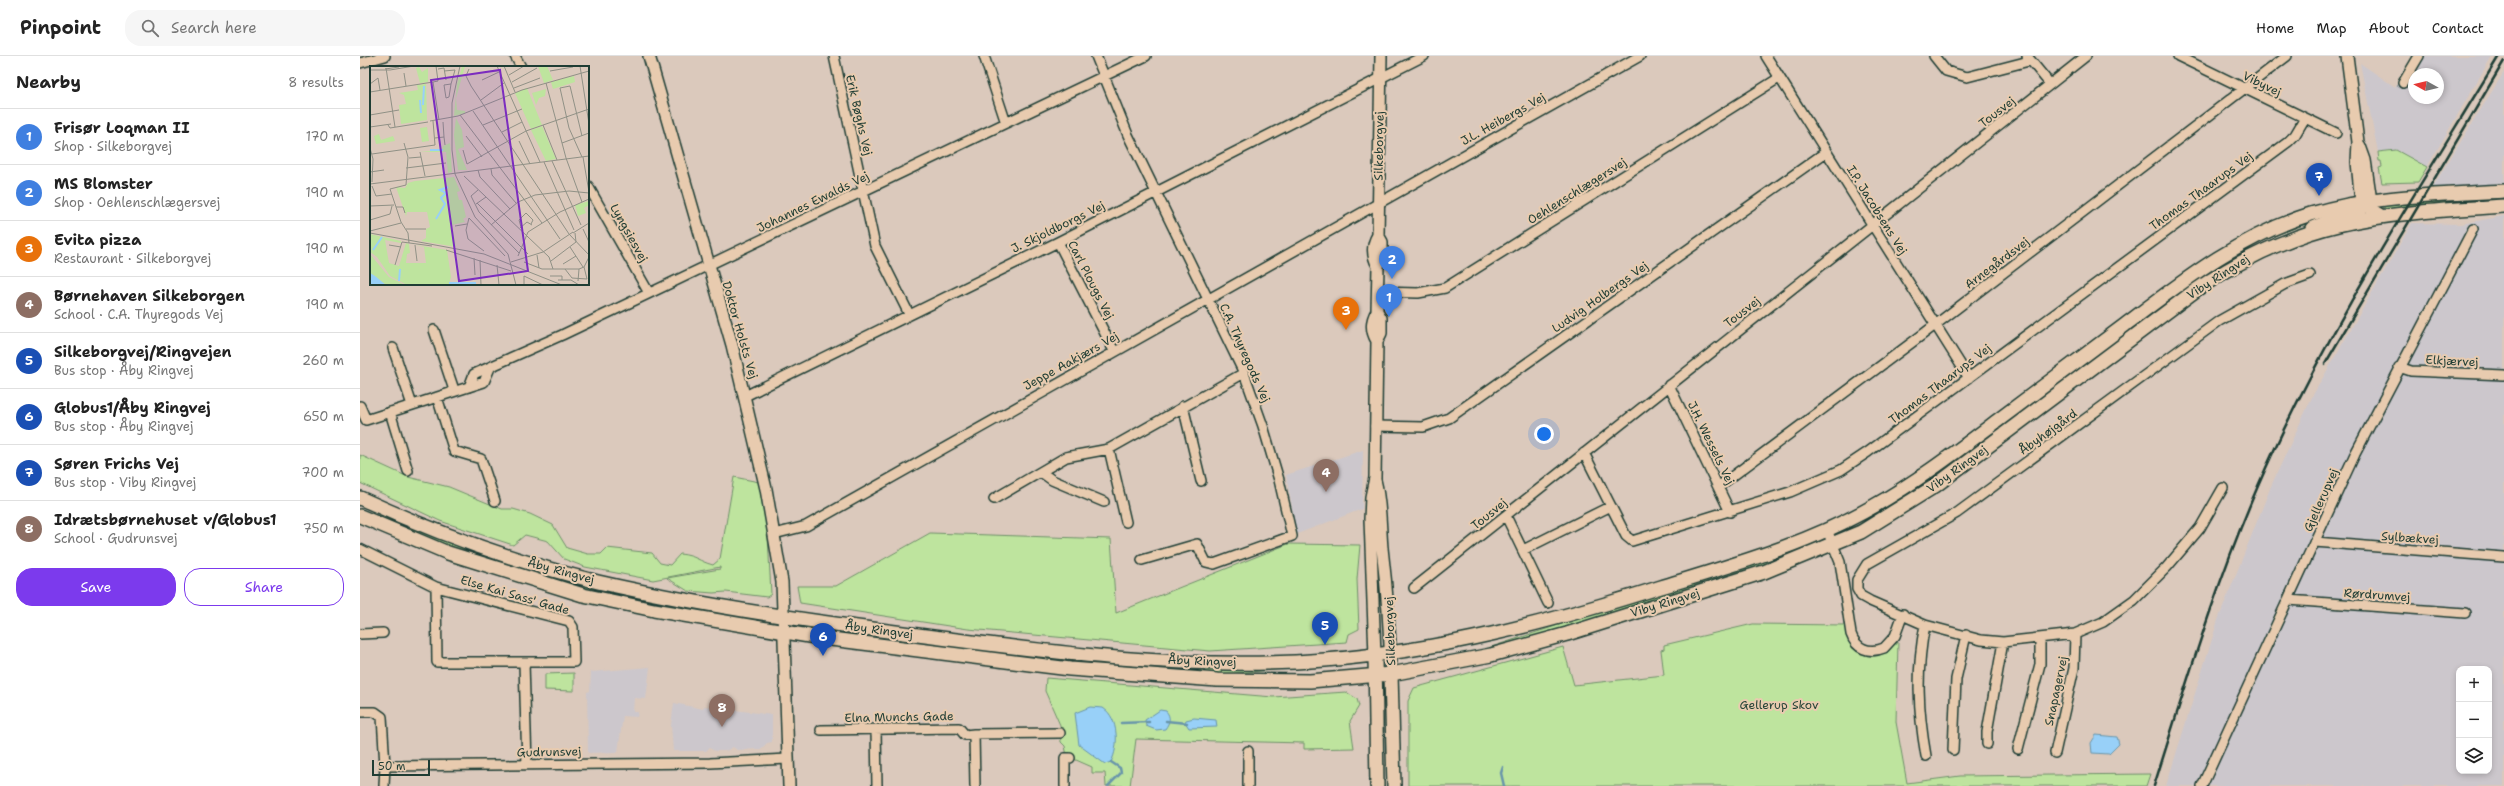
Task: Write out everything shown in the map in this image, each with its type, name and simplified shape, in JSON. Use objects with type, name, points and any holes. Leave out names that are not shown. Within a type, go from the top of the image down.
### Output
[{"type":"main road","name":"Viby Ringvej","points":[[1391,653],[1484,637],[1562,617],[1752,559],[1827,530],[1876,506],[1926,474],[2152,304],[2226,252],[2290,222],[2332,208],[2366,203],[2504,191]]},
{"type":"main road","name":"Viby Ringvej","points":[[1375,676],[1436,667],[1536,643],[1738,580],[1833,545],[1883,520],[1935,486],[2215,277],[2253,254],[2294,236],[2335,224],[2381,215],[2504,206]]},
{"type":"main road","name":"Åby Ringvej","points":[[360,498],[478,546],[562,572],[636,590],[784,616],[942,638],[1127,658],[1270,663],[1375,656],[1391,653]]},
{"type":"main road","name":"Åby Ringvej","points":[[360,516],[448,553],[557,588],[634,606],[783,632],[955,656],[1125,674],[1269,682],[1375,676]]},
{"type":"main road","name":"Silkeborgvej","points":[[1375,656],[1377,786]]},
{"type":"main road","name":"Silkeborgvej","points":[[1391,674],[1394,786]]},
{"type":"street","points":[[360,63],[375,63],[385,56]]},
{"type":"street","points":[[515,56],[520,66]]},
{"type":"street","name":"Doktor Holsts Vej","points":[[649,56],[745,396],[774,534],[782,582],[789,786]]},
{"type":"street","name":"Erik Bøghs Vej","points":[[834,56],[875,246],[910,314]]},
{"type":"street","points":[[984,56],[1006,123]]},
{"type":"street","name":"C.A. Thyregods Vej","points":[[1096,56],[1103,76],[1155,191],[1244,373],[1266,434],[1292,536],[1214,564],[1206,562],[1197,544],[1142,560]]},
{"type":"street","name":"Johannes Ewalds Vej","points":[[360,406],[366,420],[454,390],[484,382],[490,368],[1146,56]]},
{"type":"street","name":"Silkeborgvej","points":[[1375,656],[1370,519],[1371,497],[1375,478],[1377,341],[1380,333],[1381,318],[1377,311],[1378,266],[1373,257],[1374,242],[1378,235],[1381,56]]},
{"type":"street","name":"J. Skjoldborgs Vej","points":[[745,396],[1058,242],[1155,191],[1424,56]]},
{"type":"street","name":"J.L. Heibergs Vej","points":[[1379,203],[1640,56]]},
{"type":"street","name":"I.P. Jacobsens Vej","points":[[1766,56],[1778,78],[1936,325],[1968,378]]},
{"type":"street","points":[[1934,56],[1946,71],[1967,77],[2028,58],[2050,84]]},
{"type":"street","name":"Tousvej","points":[[1414,588],[2086,56]]},
{"type":"street","name":"Vibyvej","points":[[2178,56],[2336,133]]},
{"type":"street","name":"Arnegårdsvej","points":[[1718,487],[1936,325],[2287,56]]},
{"type":"street","points":[[2347,56],[2358,142],[2365,160],[2366,203]]},
{"type":"street","points":[[2403,83],[2420,56]]},
{"type":"street","name":"Oehlenschlægersvej","points":[[1377,292],[1418,293],[1445,288],[1778,78]]},
{"type":"street","name":"Thomas Thaarups Vej","points":[[1584,454],[1626,536],[1632,541],[1730,512],[1804,487],[1841,470],[2288,142],[2295,135],[2305,118]]},
{"type":"street","name":"Ludvig Holbergs Vej","points":[[1376,426],[1423,427],[1449,418],[1826,152]]},
{"type":"street","name":"Lyngsiesvej","points":[[589,188],[649,293]]},
{"type":"street","name":"Jeppe Aakjærs Vej","points":[[774,534],[806,526],[1114,351],[1379,203]]},
{"type":"street","points":[[2366,203],[2381,215]]},
{"type":"street","points":[[2294,236],[2338,216],[2355,212],[2366,203]]},
{"type":"street","name":"Gjellerupvej","points":[[2202,786],[2355,454],[2399,367],[2473,229]]},
{"type":"street","name":"Carl Plougs Vej","points":[[1058,242],[1114,351]]},
{"type":"street","name":"Åbyhøjgård","points":[[2223,488],[2200,528],[2167,567],[2128,605],[2103,622],[2075,634],[2003,642],[1925,625],[1861,596],[1857,580],[1867,564],[1956,513],[2219,320],[2285,284],[2310,275]]},
{"type":"street","points":[[434,330],[454,390]]},
{"type":"street","points":[[393,348],[412,405]]},
{"type":"street","name":"Elkjærvej","points":[[2399,367],[2411,371],[2504,376]]},
{"type":"street","points":[[994,500],[1066,457],[1109,449],[1244,373]]},
{"type":"street","name":"J.H. Wessels Vej","points":[[1669,385],[1730,512]]},
{"type":"street","points":[[437,397],[454,451],[481,459],[495,501]]},
{"type":"street","points":[[1183,406],[1201,481]]},
{"type":"street","points":[[390,412],[408,471]]},
{"type":"street","points":[[1109,449],[1126,522]]},
{"type":"street","points":[[1041,472],[1052,480],[1104,502]]},
{"type":"street","name":"Silkeborgvej","points":[[1375,478],[1380,497],[1391,653],[1391,674]]},
{"type":"street","points":[[1523,550],[1611,506]]},
{"type":"street","points":[[1506,516],[1548,603]]},
{"type":"street","points":[[1827,530],[1840,562],[1851,634],[1856,644],[1867,650],[1884,648],[1895,636],[1903,614]]},
{"type":"street","name":"Sylbækvej","points":[[2315,542],[2504,557]]},
{"type":"street","points":[[360,549],[436,587]]},
{"type":"street","name":"Else Kai Sass' Gade","points":[[436,587],[569,621],[573,627],[574,662],[437,662],[436,587]]},
{"type":"street","name":"Rørdrumvej","points":[[2288,600],[2465,613]]},
{"type":"street","points":[[1925,625],[1920,649],[1918,693],[1926,756]]},
{"type":"street","points":[[360,634],[383,633]]},
{"type":"street","name":"Snapagervej","points":[[2055,753],[2074,668],[2075,634]]},
{"type":"street","points":[[1953,750],[1956,679],[1966,635]]},
{"type":"street","name":"Snapagervej","points":[[2018,749],[2040,664],[2040,639]]},
{"type":"street","points":[[1987,744],[1987,732],[2003,642]]},
{"type":"street","points":[[524,663],[527,765]]},
{"type":"street","points":[[360,712],[375,712],[382,717],[385,766],[384,786]]},
{"type":"street","name":"Elna Munchs Gade","points":[[821,730],[959,728],[965,734],[1060,734]]},
{"type":"street","points":[[876,729],[877,786]]},
{"type":"street","points":[[974,734],[975,786]]},
{"type":"street","points":[[1248,751],[1248,786]]},
{"type":"street","points":[[1065,786],[1065,758],[1070,758]]},
{"type":"street","name":"Gudrunsvej","points":[[385,766],[710,763],[788,759]]},
{"type":"shaded area","points":[[2414,56],[2492,56],[2427,167],[2396,150],[2378,152],[2360,63],[2395,87]]},
{"type":"shaded area","points":[[2504,72],[2504,183],[2432,188]]},
{"type":"shaded area","points":[[2504,216],[2504,786],[2166,786],[2218,620],[2271,486],[2313,395],[2412,223],[2461,224]]},
{"type":"shaded area","points":[[1363,450],[1362,509],[1297,534],[1286,475]]},
{"type":"shaded area","points":[[650,667],[646,699],[634,698],[633,712],[638,712],[637,717],[623,716],[618,752],[588,753],[587,692],[590,691],[591,672]]},
{"type":"shaded area","points":[[674,703],[703,709],[704,706],[772,715],[772,742],[767,743],[761,749],[737,750],[733,747],[726,751],[715,751],[709,748],[706,751],[673,751],[671,725]]},
{"type":"green space","points":[[2396,150],[2427,167],[2418,182],[2382,183],[2379,168],[2382,167],[2381,161],[2379,161],[2378,152]]},
{"type":"green space","points":[[2504,195],[2504,201],[2386,209],[2382,206]]},
{"type":"green space","points":[[2348,210],[2279,234],[2235,255],[2215,267],[1944,473],[1849,532],[1846,532],[1911,493],[2156,308],[2229,256],[2296,225]]},
{"type":"green space","points":[[360,455],[408,477],[449,487],[502,509],[513,509],[530,514],[553,525],[567,548],[588,554],[601,554],[607,548],[652,553],[660,563],[670,565],[680,554],[690,556],[713,565],[720,559],[734,477],[759,482],[768,536],[771,594],[767,597],[726,592],[713,593],[688,591],[667,578],[720,569],[720,567],[653,580],[585,567],[564,559],[548,541],[525,535],[513,545],[440,521],[360,483]]},
{"type":"green space","points":[[360,510],[678,605],[630,600],[556,583],[457,549]]},
{"type":"green space","points":[[930,533],[1111,539],[1116,613],[1288,544],[1360,545],[1357,579],[1359,629],[1349,634],[1347,642],[1210,651],[968,629],[800,603],[797,586],[836,586]]},
{"type":"green space","points":[[1813,542],[1816,547],[1749,571],[1509,645],[1479,651]]},
{"type":"green space","name":"Gellerup Skov","points":[[1753,624],[1845,625],[1854,646],[1864,655],[1871,656],[1878,656],[1886,652],[1898,642],[1896,722],[1907,783],[1960,776],[2150,774],[2146,786],[1408,786],[1408,701],[1414,688],[1563,647],[1574,685],[1664,675],[1661,650],[1664,649],[1664,645]]},
{"type":"green space","points":[[803,628],[1021,652],[1356,663],[1214,675],[1081,665],[803,630]]},
{"type":"green space","points":[[574,673],[574,691],[545,690],[545,674]]},
{"type":"green space","points":[[1046,678],[1273,697],[1346,692],[1357,699],[1359,706],[1350,721],[1354,748],[1304,749],[1304,743],[1136,739],[1130,786],[1106,786],[1105,773],[1092,773],[1092,767],[1067,756],[1065,746],[1061,742],[1060,725],[1045,691]]},
{"type":"water","points":[[1090,707],[1103,708],[1112,719],[1115,726],[1116,741],[1114,756],[1111,762],[1105,764],[1079,745],[1075,713]]},
{"type":"water","points":[[1160,710],[1166,711],[1169,715],[1169,722],[1165,729],[1156,730],[1146,726],[1145,720]]},
{"type":"water","points":[[1194,718],[1216,720],[1217,727],[1189,728],[1185,722],[1186,720]]},
{"type":"water","points":[[2096,735],[2117,737],[2119,744],[2109,754],[2092,753],[2091,743]]},
{"type":"waterway","points":[[1166,721],[1187,723]]},
{"type":"waterway","points":[[1121,723],[1149,722]]},
{"type":"waterway","points":[[1108,786],[1121,773],[1120,768],[1111,762]]},
{"type":"waterway","points":[[1503,767],[1501,773],[1504,786]]},
{"type":"railway","points":[[2154,786],[2215,597],[2258,486],[2284,430],[2311,375],[2371,267],[2499,56]]},
{"type":"railway","points":[[2325,364],[2504,61]]},
{"type":"place","name":"Søren Frichs Vej","points":[[2319,196]]},
{"type":"place","name":"MS Blomster","points":[[1392,279]]},
{"type":"place","name":"Frisør Loqman II","points":[[1389,317]]},
{"type":"place","name":"Evita pizza","points":[[1346,330]]},
{"type":"place","name":"Børnehaven Silkeborgen","points":[[1326,492]]},
{"type":"place","name":"Silkeborgvej/Ringvejen","points":[[1325,645]]},
{"type":"place","name":"Globus1/Åby Ringvej","points":[[823,656]]},
{"type":"place","name":"Idrætsbørnehuset v/Globus1","points":[[722,727]]}]
